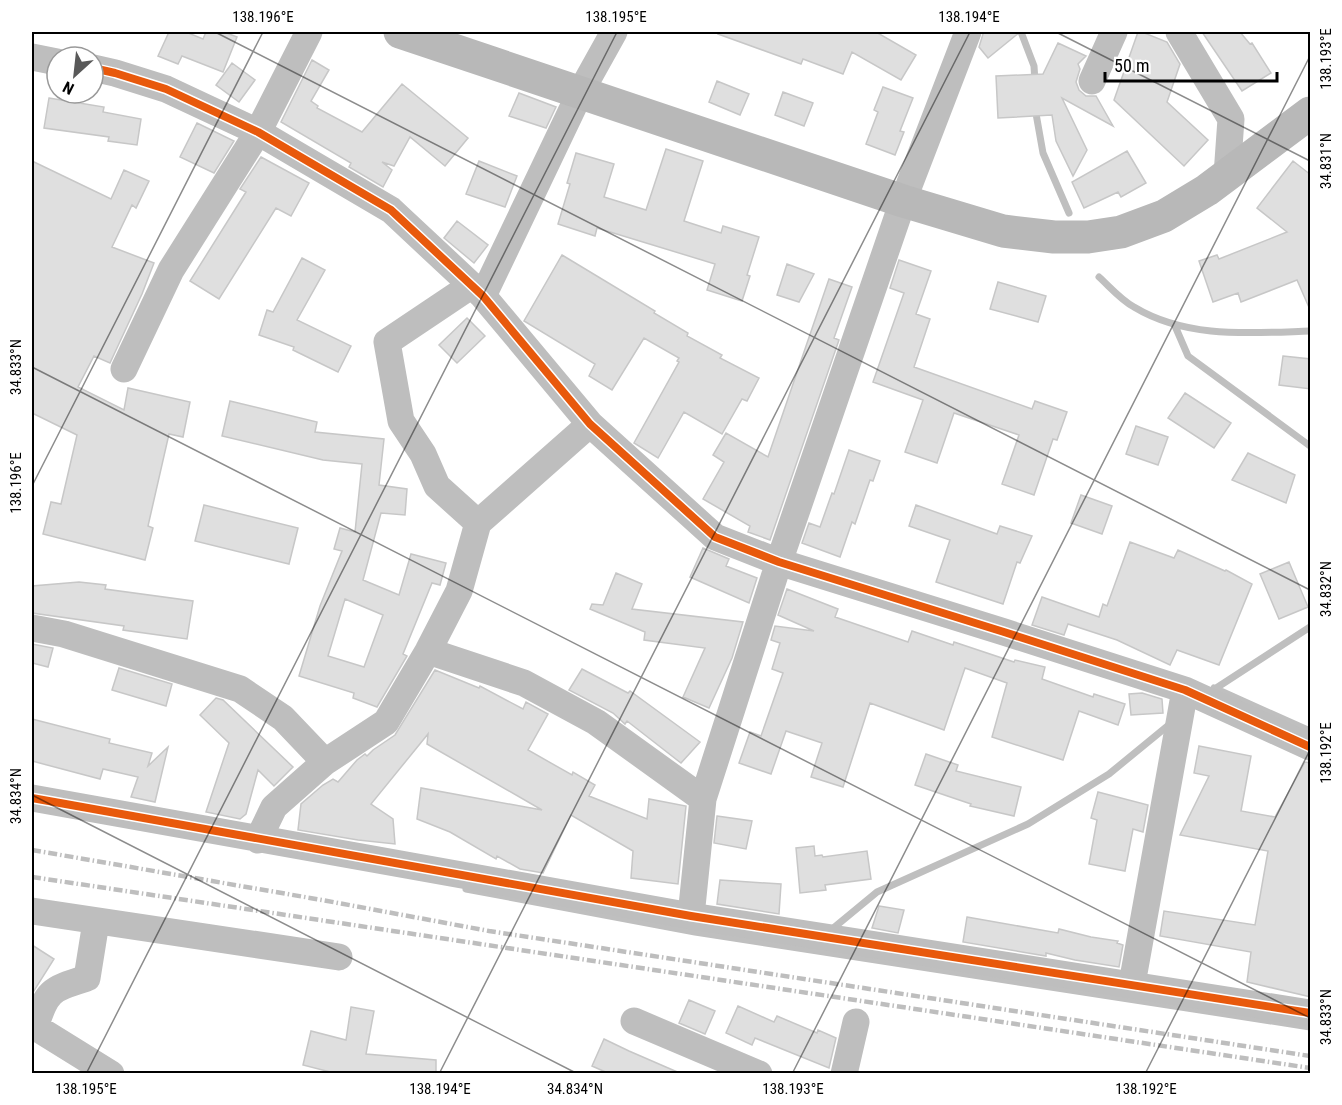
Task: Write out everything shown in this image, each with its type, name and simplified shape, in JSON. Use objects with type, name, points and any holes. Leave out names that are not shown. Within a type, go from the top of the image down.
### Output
[{"type":"street","points":[[124,369],[171,270],[258,132],[309,32]]},
{"type":"street","points":[[400,32],[903,201],[1003,231],[1054,237],[1088,237],[1121,232],[1164,216],[1207,190],[1311,113]]},
{"type":"street","points":[[692,916],[703,799],[779,562],[903,201],[968,32]]},
{"type":"street","points":[[1092,81],[1114,32]]},
{"type":"street","points":[[1179,32],[1231,119],[1227,175]]},
{"type":"street","points":[[478,523],[437,486],[423,454],[400,421],[387,342],[477,291],[608,37]]},
{"type":"street","points":[[105,71],[166,89],[258,132],[391,210],[477,291],[590,424],[715,537],[779,562],[1185,690],[1311,747]]},
{"type":"street","points":[[258,840],[274,807],[325,762],[386,722],[428,651],[459,591],[478,523],[590,424]]},
{"type":"street","points":[[32,628],[64,634],[240,689],[283,718],[325,762]]},
{"type":"street","points":[[428,651],[524,683],[596,722],[703,799]]},
{"type":"street","points":[[1132,984],[1185,690]]},
{"type":"street","points":[[32,798],[692,916],[1311,1013]]},
{"type":"street","points":[[32,911],[339,957]]},
{"type":"street","points":[[96,922],[87,978],[61,986],[45,997],[33,1026],[111,1074]]},
{"type":"street","points":[[634,1021],[759,1074]]},
{"type":"street","points":[[844,1074],[856,1022]]},
{"type":"building","points":[[169,32],[186,32],[203,39],[206,32],[224,32],[237,37],[223,72],[182,56],[178,64],[158,56]]},
{"type":"building","points":[[719,32],[876,32],[916,55],[901,80],[852,52],[843,74],[803,59],[801,64],[718,34]]},
{"type":"building","points":[[986,32],[1020,32],[988,58],[979,47],[983,34]]},
{"type":"building","points":[[1138,32],[1167,42],[1180,64],[1167,102],[1208,140],[1184,166],[1114,100]]},
{"type":"building","points":[[1202,32],[1240,32],[1250,44],[1252,43],[1271,73],[1242,91]]},
{"type":"building","points":[[1058,43],[1086,56],[1078,64],[1080,69],[1076,82],[1079,90],[1086,96],[1096,96],[1113,126],[1062,98],[1087,150],[1073,176],[1056,141],[1052,115],[998,118],[996,76],[1043,74]]},
{"type":"building","points":[[312,60],[329,70],[311,101],[318,106],[317,108],[362,132],[402,84],[468,138],[445,166],[410,137],[394,166],[382,162],[392,170],[383,187],[349,167],[351,163],[281,122]]},
{"type":"building","points":[[232,63],[255,80],[239,102],[216,85]]},
{"type":"building","points":[[717,81],[749,94],[740,115],[709,102]]},
{"type":"building","points":[[883,87],[913,98],[900,131],[904,132],[895,155],[866,144],[878,112],[874,110]]},
{"type":"building","points":[[783,92],[813,103],[804,126],[775,115]]},
{"type":"building","points":[[519,93],[556,107],[546,128],[509,116]]},
{"type":"building","points":[[48,105],[92,105],[104,107],[103,112],[141,119],[137,145],[108,141],[109,137],[44,128]]},
{"type":"building","points":[[197,123],[234,141],[214,173],[180,157]]},
{"type":"building","points":[[666,149],[703,161],[684,221],[721,233],[723,226],[759,237],[747,275],[750,276],[742,301],[707,290],[715,264],[597,228],[595,236],[558,224],[570,184],[567,183],[576,153],[614,164],[604,197],[646,210]]},
{"type":"building","points":[[1127,151],[1146,183],[1121,197],[1118,192],[1084,208],[1072,182]]},
{"type":"building","points":[[261,157],[309,183],[291,216],[276,208],[219,299],[190,281],[246,192],[240,189]]},
{"type":"building","points":[[32,161],[111,199],[124,170],[149,181],[136,208],[132,205],[112,247],[154,263],[110,363],[94,356],[78,387],[124,410],[128,388],[190,402],[183,437],[169,434],[148,526],[153,528],[145,560],[43,534],[51,502],[61,504],[77,435],[32,413]]},
{"type":"building","points":[[479,161],[517,176],[505,207],[466,194]]},
{"type":"building","points":[[1293,161],[1311,175],[1311,312],[1297,280],[1241,302],[1238,293],[1213,302],[1199,261],[1217,255],[1219,259],[1287,232],[1257,208]]},
{"type":"building","points":[[457,221],[488,245],[474,263],[444,238]]},
{"type":"building","points":[[562,255],[655,311],[654,313],[688,333],[687,336],[722,355],[720,358],[759,378],[747,401],[742,399],[722,434],[684,412],[658,458],[634,443],[679,362],[677,361],[679,358],[644,338],[612,390],[589,376],[595,364],[524,321]]},
{"type":"building","points":[[302,258],[325,270],[297,320],[351,346],[338,372],[293,350],[294,347],[259,335],[267,310],[273,312]]},
{"type":"building","points":[[899,260],[931,271],[916,314],[930,319],[914,367],[1032,409],[1035,401],[1067,412],[1057,440],[1053,439],[1034,495],[1002,484],[1019,435],[954,413],[937,463],[905,452],[923,400],[873,382],[904,293],[890,288]]},
{"type":"building","points":[[787,264],[814,274],[799,302],[777,295]]},
{"type":"building","points":[[829,279],[852,287],[834,338],[839,340],[770,540],[748,532],[750,526],[703,499],[724,462],[713,455],[726,433],[768,457]]},
{"type":"building","points":[[998,282],[1046,296],[1038,322],[990,309]]},
{"type":"building","points":[[467,318],[485,336],[457,363],[439,345]]},
{"type":"building","points":[[1283,356],[1311,359],[1311,389],[1279,385]]},
{"type":"building","points":[[1185,393],[1231,423],[1214,448],[1168,418]]},
{"type":"building","points":[[230,401],[317,422],[315,432],[384,439],[379,485],[407,489],[405,515],[381,513],[363,580],[399,595],[411,554],[446,563],[440,585],[432,583],[403,654],[407,656],[377,707],[353,698],[354,693],[299,676],[320,606],[342,551],[334,549],[340,528],[355,532],[362,464],[323,460],[222,436]],"holes":[[[345,599],[383,615],[364,667],[328,656]]]},
{"type":"building","points":[[1136,426],[1168,437],[1158,465],[1126,454]]},
{"type":"building","points":[[849,450],[880,461],[873,481],[870,480],[855,524],[852,522],[840,557],[802,543],[809,523],[820,527]]},
{"type":"building","points":[[1248,453],[1295,475],[1286,503],[1232,480]]},
{"type":"building","points":[[1081,495],[1112,506],[1102,534],[1071,523]]},
{"type":"building","points":[[204,505],[298,528],[289,564],[195,541]]},
{"type":"building","points":[[916,505],[997,534],[1000,526],[1032,536],[1020,563],[1017,562],[1003,604],[936,582],[950,540],[909,526]]},
{"type":"building","points":[[1130,542],[1174,558],[1178,550],[1226,570],[1252,584],[1219,665],[1177,650],[1170,665],[1117,640],[1068,624],[1064,635],[1032,625],[1042,597],[1099,617],[1103,604],[1107,606]]},
{"type":"building","points":[[703,548],[729,559],[726,566],[757,578],[749,603],[690,577]]},
{"type":"building","points":[[1289,562],[1308,607],[1279,619],[1260,574]]},
{"type":"building","points":[[616,573],[642,584],[632,609],[743,622],[732,658],[709,708],[683,697],[705,648],[644,640],[645,632],[590,609],[592,604],[603,605]]},
{"type":"building","points":[[79,582],[106,585],[105,589],[193,601],[187,639],[123,630],[124,626],[32,613],[32,586]]},
{"type":"building","points":[[787,589],[838,609],[835,617],[908,642],[912,631],[1014,662],[1015,660],[1045,667],[1042,679],[1093,697],[1094,694],[1125,704],[1118,725],[1079,711],[1063,760],[992,737],[1007,683],[965,668],[944,730],[870,703],[843,787],[811,777],[822,743],[786,731],[771,774],[739,763],[750,732],[761,736],[783,673],[772,669],[780,643],[771,640],[775,626],[814,631],[778,615]]},
{"type":"building","points":[[32,644],[53,648],[48,667],[32,663]]},
{"type":"building","points":[[119,668],[172,684],[166,706],[112,690]]},
{"type":"building","points":[[582,669],[628,693],[630,691],[700,742],[681,763],[627,721],[625,724],[613,713],[569,690]]},
{"type":"building","points":[[435,670],[479,688],[480,686],[523,709],[526,702],[548,714],[528,750],[595,785],[589,796],[647,819],[649,799],[686,806],[678,884],[631,878],[633,851],[571,815],[543,873],[520,869],[497,856],[496,859],[450,832],[417,819],[421,788],[542,810],[427,744],[428,734],[371,804],[393,819],[395,844],[298,830],[301,804],[333,779],[338,782],[357,760],[365,754],[367,756],[395,735]]},
{"type":"building","points":[[1142,693],[1162,699],[1163,713],[1131,715],[1129,694]]},
{"type":"building","points":[[216,698],[223,700],[293,767],[274,786],[258,770],[246,814],[240,819],[206,812],[229,743],[200,715]]},
{"type":"building","points":[[32,719],[110,739],[109,743],[152,753],[148,766],[168,747],[155,802],[131,797],[138,777],[103,769],[100,779],[32,761]]},
{"type":"building","points":[[1199,746],[1251,756],[1241,811],[1275,817],[1305,762],[1311,763],[1311,997],[1247,982],[1251,952],[1160,936],[1164,911],[1255,925],[1268,851],[1180,835],[1209,776],[1194,773]]},
{"type":"building","points":[[926,754],[958,765],[956,771],[1021,787],[1014,816],[970,806],[971,804],[915,785]]},
{"type":"building","points":[[1098,792],[1148,805],[1143,832],[1133,829],[1125,871],[1089,864],[1097,820],[1091,818]]},
{"type":"building","points":[[717,816],[752,821],[746,849],[714,843]]},
{"type":"building","points":[[814,846],[815,856],[822,855],[823,857],[867,851],[871,879],[825,885],[826,890],[800,893],[796,848]]},
{"type":"building","points":[[720,880],[781,884],[779,914],[717,904]]},
{"type":"building","points":[[879,906],[904,910],[898,933],[872,928]]},
{"type":"building","points":[[967,917],[1058,933],[1059,929],[1118,941],[1117,943],[1123,945],[1119,967],[1046,953],[1046,956],[963,942]]},
{"type":"building","points":[[32,945],[54,959],[32,994]]},
{"type":"building","points":[[689,1000],[715,1011],[705,1034],[679,1023]]},
{"type":"building","points":[[738,1006],[774,1022],[777,1016],[817,1033],[818,1030],[836,1038],[829,1068],[755,1038],[752,1045],[726,1033]]},
{"type":"building","points":[[351,1007],[374,1011],[366,1054],[436,1060],[436,1074],[338,1074],[303,1065],[311,1031],[346,1040]]},
{"type":"building","points":[[604,1039],[682,1074],[610,1074],[592,1066]]},
{"type":"waterway","points":[[1021,32],[1034,66],[1035,82]]},
{"type":"waterway","points":[[1035,108],[1043,153],[1069,213]]},
{"type":"waterway","points":[[1099,277],[1129,304],[1175,325],[1219,332],[1310,331]]},
{"type":"waterway","points":[[1175,326],[1188,356],[1310,446]]},
{"type":"waterway","points":[[1207,694],[1310,627]]},
{"type":"waterway","points":[[1214,688],[1310,731]]},
{"type":"waterway","points":[[831,930],[877,892],[1028,824],[1109,774],[1170,724]]},
{"type":"waterway","points":[[466,889],[695,932],[1310,1027]]},
{"type":"railway","points":[[32,850],[489,931],[1310,1056]]},
{"type":"railway","points":[[32,877],[1310,1068]]},
{"type":"cycle path","points":[[105,71],[166,89],[258,132],[391,210],[483,296],[590,424],[715,537],[779,562],[1185,690],[1310,747]]},
{"type":"cycle path","points":[[32,798],[691,916],[1310,1013]]}]
